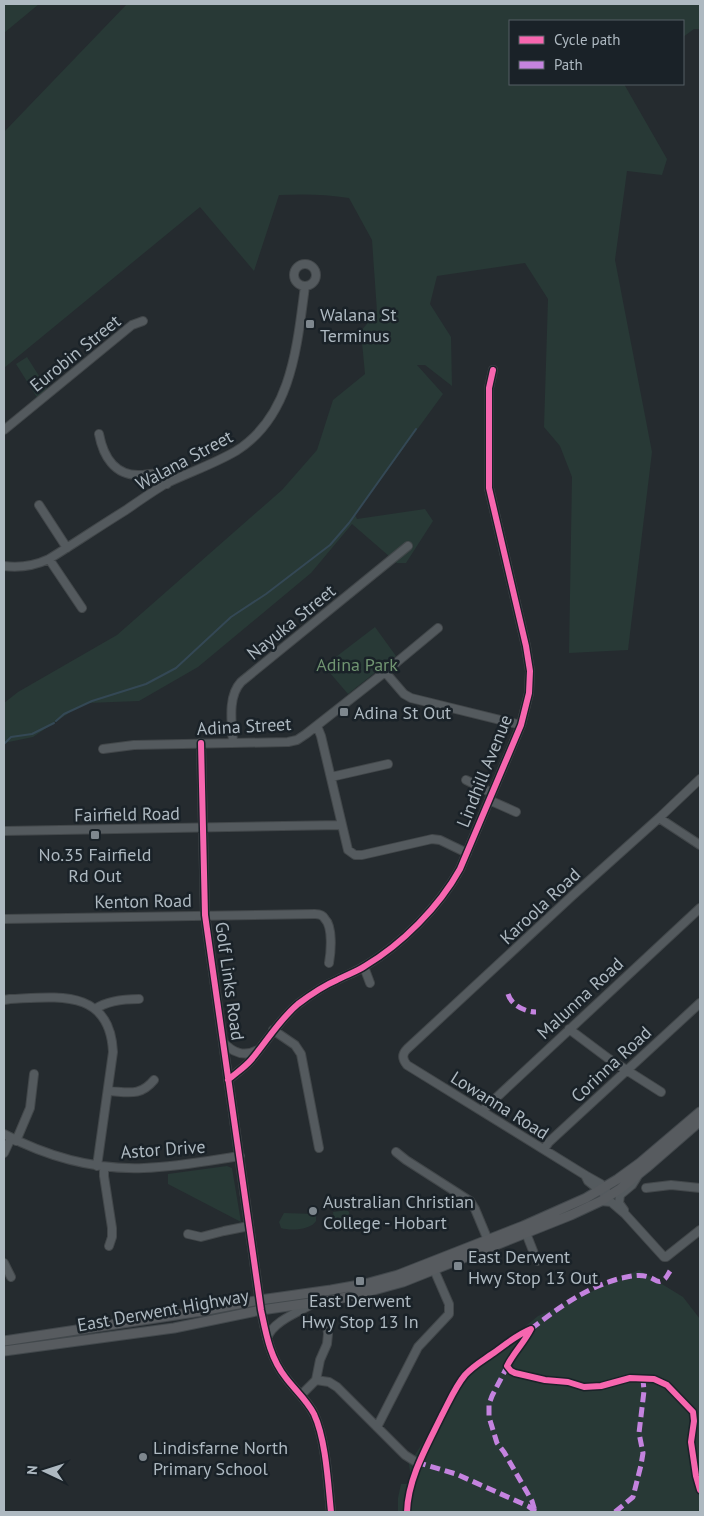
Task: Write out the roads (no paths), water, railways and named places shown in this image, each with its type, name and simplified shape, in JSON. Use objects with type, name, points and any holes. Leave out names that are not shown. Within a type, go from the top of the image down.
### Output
[{"type":"main road","name":"East Derwent Highway","points":[[603,1194],[700,1112]]},
{"type":"main road","name":"East Derwent Highway","points":[[4,1341],[366,1284],[433,1266],[525,1229],[571,1215],[638,1174],[700,1122]]},
{"type":"main road","name":"East Derwent Highway","points":[[4,1351],[174,1328],[261,1310],[363,1294],[403,1282],[433,1266]]},
{"type":"street","name":"Walana Street","points":[[4,566],[30,566],[49,560],[167,484],[235,452],[249,441],[269,421],[280,402],[290,375],[299,333],[305,286]]},
{"type":"street","name":"Eurobin Street","points":[[4,430],[132,325],[143,322]]},
{"type":"street","name":"Lindhill Avenue","points":[[228,1080],[250,1062],[288,1013],[311,995],[335,980],[364,967],[408,934],[420,921],[453,881],[467,853],[521,725],[529,693],[529,660],[489,488],[489,388],[493,370]]},
{"type":"street","points":[[100,434],[105,454],[116,467],[135,475],[159,474],[167,484]]},
{"type":"street","points":[[39,505],[67,548]]},
{"type":"street","name":"Nayuka Street","points":[[233,743],[233,697],[240,682],[408,546]]},
{"type":"street","points":[[49,560],[82,608]]},
{"type":"street","name":"Adina Street","points":[[103,749],[134,745],[293,741],[302,738],[438,628]]},
{"type":"street","points":[[385,672],[404,694],[411,698],[521,725]]},
{"type":"street","points":[[317,726],[348,850],[354,854],[362,855],[432,839],[440,840],[467,853]]},
{"type":"street","name":"Golf Links Road","points":[[201,743],[205,915],[261,1310],[271,1353],[281,1371],[313,1412],[321,1435],[331,1512]]},
{"type":"street","points":[[331,777],[388,764]]},
{"type":"street","name":"Karoola Road","points":[[403,1057],[404,1052],[440,1018],[700,779]]},
{"type":"street","name":"Lindhill Avenue","points":[[466,780],[516,812]]},
{"type":"street","points":[[659,818],[700,844]]},
{"type":"street","name":"Fairfield Road","points":[[4,831],[341,825]]},
{"type":"street","name":"Malunna Road","points":[[482,1110],[700,908]]},
{"type":"street","name":"Kenton Road","points":[[4,919],[319,914],[324,917],[328,924],[331,948],[330,963]]},
{"type":"street","points":[[364,967],[370,982]]},
{"type":"street","points":[[4,1000],[68,998],[83,1002],[95,1010],[109,1028],[113,1052],[100,1166],[104,1176],[112,1228],[109,1246]]},
{"type":"street","points":[[95,1010],[106,1004],[126,999],[139,999]]},
{"type":"street","name":"Corinna Road","points":[[544,1149],[549,1142],[700,1003]]},
{"type":"street","points":[[569,1029],[661,1092]]},
{"type":"street","points":[[273,1030],[294,1045],[301,1054],[319,1148]]},
{"type":"street","points":[[223,1042],[229,1049],[240,1053],[251,1053],[260,1049]]},
{"type":"street","name":"Lowanna Road","points":[[403,1057],[407,1065],[584,1175],[603,1194]]},
{"type":"street","points":[[4,1153],[10,1138],[30,1108],[34,1074]]},
{"type":"street","points":[[108,1091],[139,1092],[148,1088],[154,1080]]},
{"type":"street","name":"Astor Drive","points":[[10,1138],[51,1156],[100,1166],[158,1168],[240,1156]]},
{"type":"street","points":[[396,1152],[470,1201],[490,1244]]},
{"type":"street","points":[[625,1214],[619,1203],[620,1195],[632,1185],[638,1174]]},
{"type":"street","points":[[646,1188],[671,1185],[700,1188]]},
{"type":"street","points":[[603,1194],[625,1214],[664,1257],[700,1230]]},
{"type":"street","points":[[188,1234],[201,1236],[250,1226]]},
{"type":"street","points":[[525,1229],[537,1261]]},
{"type":"street","points":[[4,1262],[11,1277]]},
{"type":"street","points":[[377,1427],[418,1347],[449,1314],[449,1304],[433,1266]]},
{"type":"street","points":[[267,1338],[272,1328],[278,1323],[318,1301]]},
{"type":"street","points":[[301,1395],[316,1380],[320,1360],[327,1344],[327,1325]]},
{"type":"street","points":[[316,1380],[329,1382],[337,1388],[406,1455],[416,1462]]},
{"type":"waterway","points":[[56,721],[64,714],[92,701],[146,684],[176,668],[231,617],[266,594],[330,545],[349,523],[416,429]]},
{"type":"waterway","points":[[4,744],[11,737],[32,734],[54,723]]},
{"type":"place","name":"Walana St Terminus","points":[[310,324]]},
{"type":"place","name":"Adina St Out","points":[[344,712]]},
{"type":"place","name":"No.35 Fairfield Rd Out","points":[[95,835]]},
{"type":"place","name":"Australian Christian College - Hobart","points":[[313,1211]]},
{"type":"place","name":"East Derwent Hwy Stop 13 Out","points":[[458,1266]]},
{"type":"place","name":"East Derwent Hwy Stop 13 In","points":[[360,1281]]},
{"type":"place","name":"Lindisfarne North Primary School","points":[[143,1457]]},
{"type":"park label","name":"Adina Park","points":[[357,664]]}]
